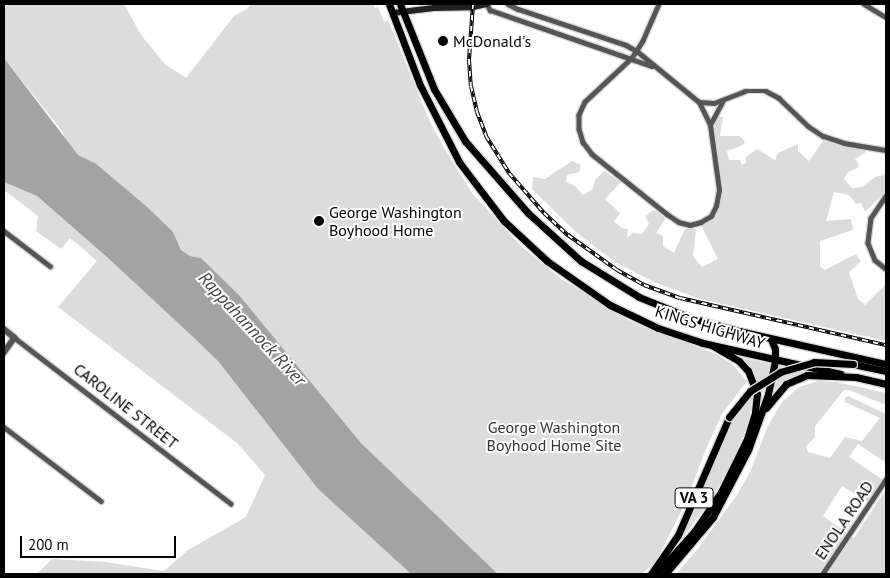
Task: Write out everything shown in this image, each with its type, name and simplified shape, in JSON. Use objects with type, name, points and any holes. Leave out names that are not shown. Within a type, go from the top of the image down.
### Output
[{"type":"main road","name":"KINGS HIGHWAY","points":[[389,4],[420,85],[448,145],[474,184],[504,221],[547,261],[610,305],[658,328],[775,360],[886,384]]},
{"type":"main road","name":"KINGS HIGHWAY","points":[[400,4],[432,84],[452,123],[490,172],[528,213],[561,245],[600,274],[639,297],[691,318],[770,339],[886,364]]},
{"type":"main road","points":[[393,13],[473,7],[487,4]]},
{"type":"main road","points":[[758,424],[775,360],[775,350],[770,339]]},
{"type":"main road","points":[[656,574],[694,532],[717,498],[747,439],[755,412],[757,394],[748,371],[739,361],[711,344]]},
{"type":"main road","name":"VA 3","points":[[651,574],[678,536],[729,417],[750,392],[767,379],[785,370],[814,362],[853,364],[886,371]]},
{"type":"main road","name":"VA 3","points":[[665,574],[700,535],[725,497],[758,424],[775,394],[792,380],[816,375],[856,377]]},
{"type":"street","points":[[487,4],[490,10],[632,58],[655,68]]},
{"type":"street","points":[[508,4],[613,40],[637,51],[655,68],[700,102],[709,104],[745,91],[766,91],[779,98],[808,126],[824,136],[844,144],[886,150]]},
{"type":"street","points":[[659,4],[632,58],[585,102],[578,122],[580,134],[592,154],[660,209],[684,224],[697,224],[706,220],[714,211],[718,198],[718,174],[710,125],[700,102]]},
{"type":"street","points":[[864,4],[886,17]]},
{"type":"street","points":[[710,125],[724,100]]},
{"type":"street","points":[[886,196],[871,218],[868,243],[875,260],[886,269]]},
{"type":"street","points":[[4,231],[50,266]]},
{"type":"street","name":"CAROLINE STREET","points":[[4,329],[231,504]]},
{"type":"street","points":[[4,353],[15,338]]},
{"type":"street","points":[[4,427],[101,501]]},
{"type":"street","name":"ENOLA ROAD","points":[[823,574],[886,479]]},
{"type":"green space","name":"George Washington Boyhood Home Site","points":[[4,4],[124,4],[141,35],[166,65],[186,78],[234,16],[247,9],[251,4],[373,4],[375,8],[378,7],[384,22],[388,20],[430,122],[446,151],[472,193],[521,246],[560,278],[628,320],[716,354],[732,364],[747,381],[722,414],[705,451],[686,502],[656,561],[642,574],[498,574],[361,443],[239,295],[201,258],[190,256],[181,250],[95,163],[78,155],[66,141],[62,131],[4,58]]},
{"type":"green space","points":[[714,117],[723,117],[720,136],[739,136],[744,140],[745,143],[741,146],[727,151],[729,160],[740,160],[742,165],[746,163],[746,157],[757,149],[775,160],[778,153],[798,144],[798,151],[809,161],[823,141],[865,149],[866,152],[855,159],[859,164],[858,168],[848,172],[844,179],[852,188],[862,187],[875,177],[886,174],[886,191],[865,212],[861,203],[856,204],[849,195],[834,192],[826,221],[851,219],[853,230],[820,241],[820,267],[825,270],[856,254],[861,261],[849,272],[858,299],[865,305],[886,284],[886,341],[700,299],[654,282],[615,262],[577,233],[532,189],[533,177],[545,179],[572,161],[581,165],[579,172],[567,175],[566,182],[575,186],[583,195],[593,189],[595,180],[604,171],[621,182],[605,199],[620,213],[614,222],[622,228],[628,229],[627,238],[633,233],[642,234],[649,224],[645,216],[653,210],[663,214],[665,219],[656,233],[663,236],[663,246],[674,253],[685,229],[696,229],[693,256],[702,267],[718,259],[701,225],[715,214],[722,192],[711,127]]},
{"type":"green space","points":[[4,182],[37,196],[108,258],[218,361],[318,489],[411,574],[37,574],[52,559],[105,562],[164,571],[188,550],[246,517],[265,475],[237,443],[58,307],[97,261],[70,238],[61,249],[36,231],[38,216],[4,190]]},
{"type":"green space","points":[[740,357],[771,364],[760,405],[755,376]]},
{"type":"green space","points":[[779,366],[806,372],[785,380],[772,393]]},
{"type":"green space","points":[[819,381],[836,382],[886,393],[886,405],[849,390],[844,390],[815,426],[815,437],[806,446],[808,452],[830,458],[845,437],[862,441],[880,418],[845,402],[845,398],[848,396],[886,414],[886,463],[858,444],[849,457],[883,480],[867,501],[842,486],[823,516],[854,538],[886,489],[886,574],[676,574],[697,550],[737,495],[750,472],[768,426],[782,402],[799,387]]},
{"type":"green space","points":[[753,395],[749,421],[733,460],[713,497],[675,548],[732,419]]},
{"type":"water","name":"Rappahannock River","points":[[4,58],[78,155],[95,163],[146,206],[173,232],[181,250],[190,256],[201,258],[239,295],[361,443],[498,574],[411,574],[318,489],[218,361],[108,258],[37,196],[4,182]]},
{"type":"railway","points":[[473,4],[469,60],[471,86],[477,112],[486,136],[509,173],[544,213],[568,235],[617,270],[644,285],[680,298],[886,345]]},
{"type":"place","name":"McDonald's","points":[[443,41]]},
{"type":"place","name":"George Washington Boyhood Home","points":[[319,221]]}]
